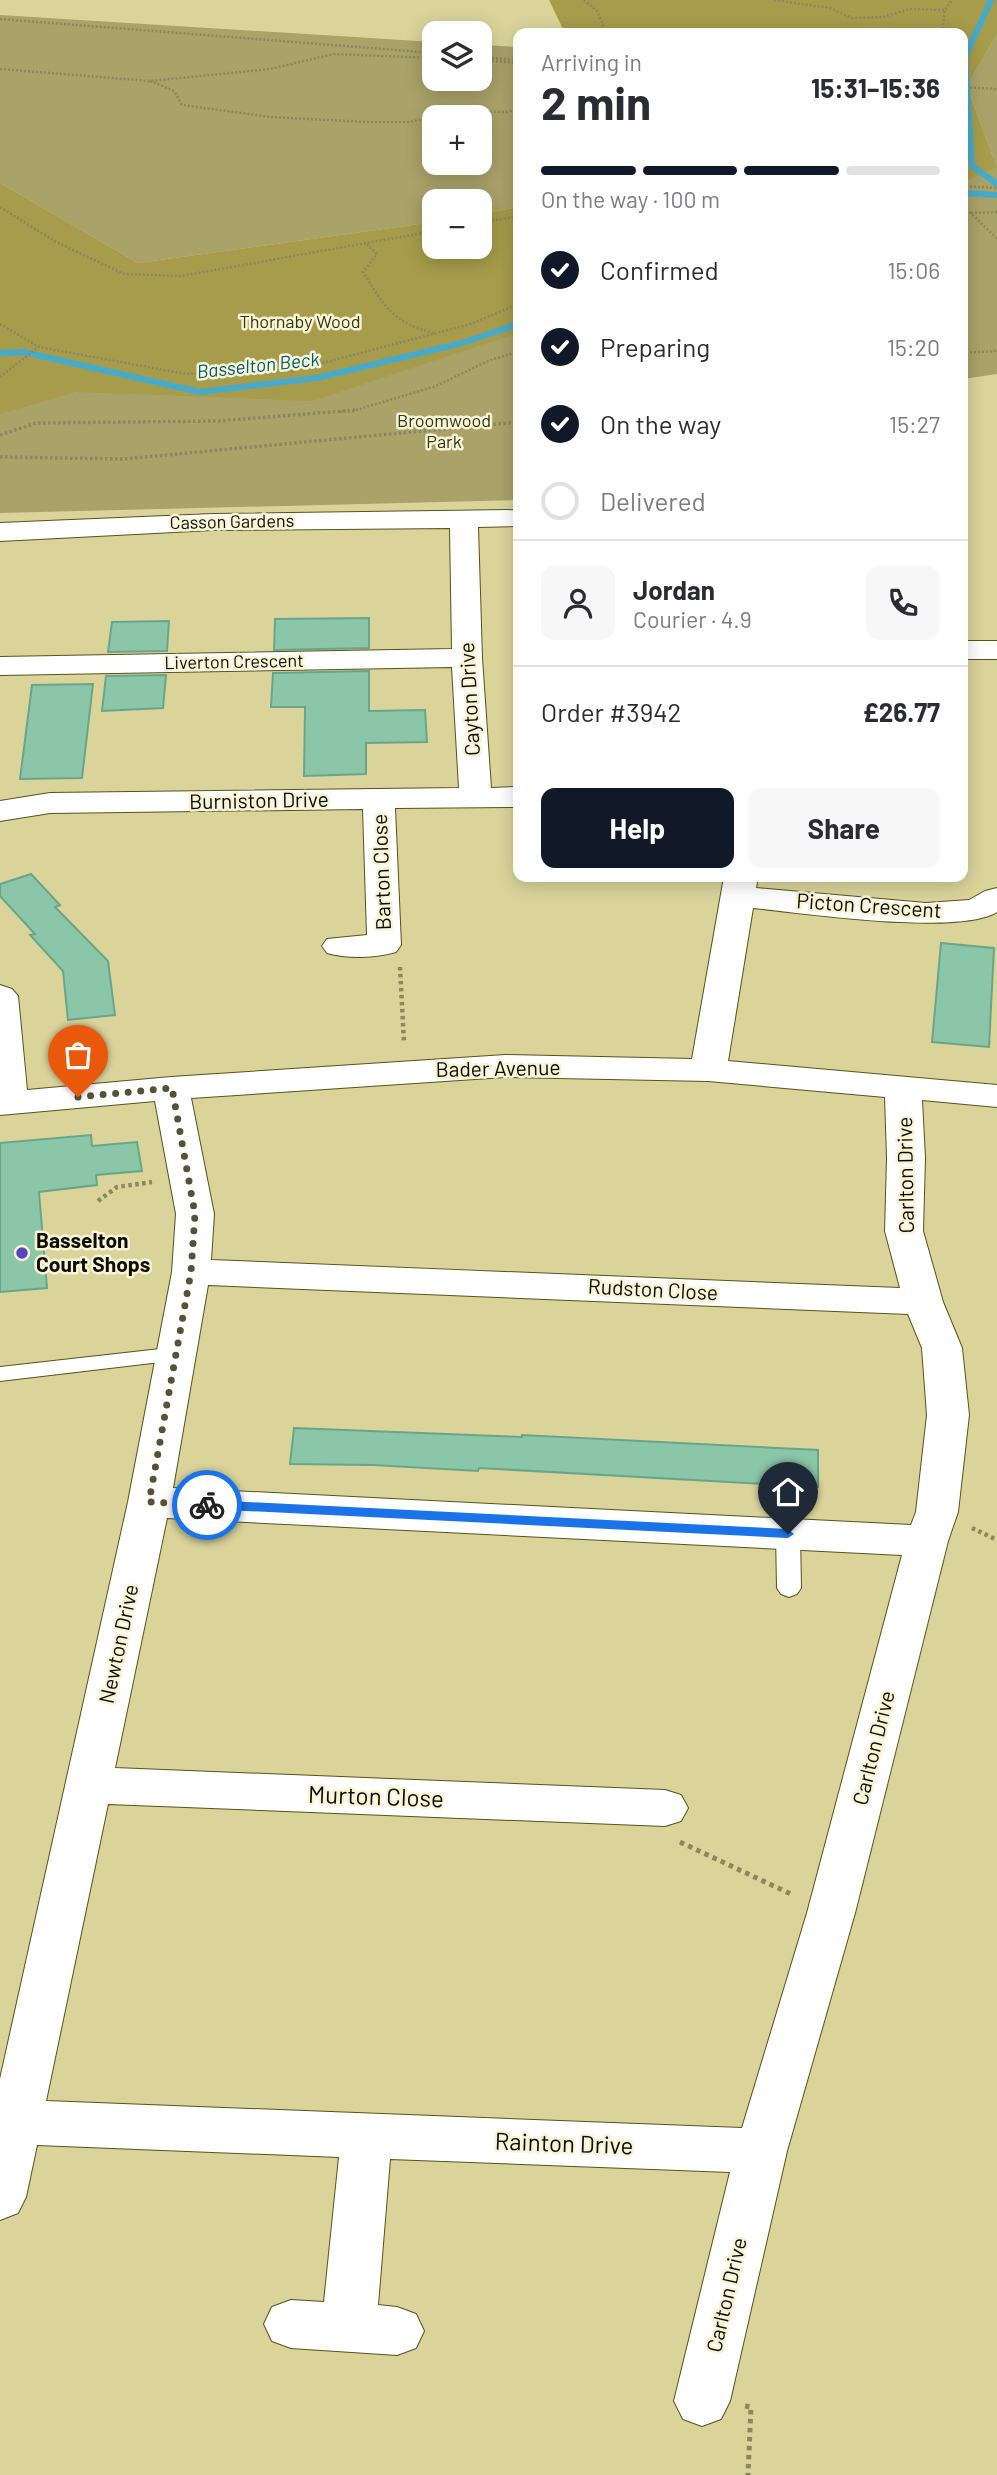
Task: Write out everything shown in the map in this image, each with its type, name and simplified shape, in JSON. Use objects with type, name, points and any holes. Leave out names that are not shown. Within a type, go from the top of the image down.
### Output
[{"type":"street","name":"Casson Gardens","points":[[0,532],[213,522],[513,518]]},
{"type":"street","name":"Cayton Drive","points":[[464,519],[467,658],[476,798]]},
{"type":"street","points":[[968,651],[996,656]]},
{"type":"street","name":"Liverton Crescent","points":[[0,666],[467,658]]},
{"type":"street","name":"Burniston Drive","points":[[0,811],[50,803],[513,797]]},
{"type":"street","name":"Barton Close","points":[[339,946],[384,945],[379,800]]},
{"type":"street","points":[[708,1070],[740,887]]},
{"type":"street","name":"Picton Crescent","points":[[740,887],[926,913],[976,910],[997,898]]},
{"type":"street","points":[[0,996],[5,1104]]},
{"type":"street","name":"Bader Avenue","points":[[5,1104],[172,1088],[505,1066],[708,1070],[997,1096]]},
{"type":"street","name":"Carlton Drive","points":[[702,2401],[761,2151],[831,1913],[927,1541],[937,1512],[948,1415],[942,1348],[923,1302],[904,1231],[906,1158],[903,1087]]},
{"type":"street","name":"Newton Drive","points":[[0,2197],[149,1502],[191,1272],[195,1214],[172,1088]]},
{"type":"street","name":"Rudston Close","points":[[191,1272],[923,1302]]},
{"type":"street","points":[[149,1502],[927,1541]]},
{"type":"street","name":"Murton Close","points":[[88,1785],[665,1808]]},
{"type":"street","name":"Rainton Drive","points":[[16,2122],[366,2138],[761,2151]]},
{"type":"street","points":[[291,2323],[373,2329],[366,2138]]},
{"type":"lane","points":[[0,1374],[178,1354]]},
{"type":"lane","points":[[788,1534],[789,1588]]},
{"type":"path","points":[[584,0],[598,12],[604,28]]},
{"type":"path","points":[[774,0],[830,8],[852,18],[883,17],[910,9],[945,10]]},
{"type":"path","points":[[943,28],[945,10],[952,0]]},
{"type":"path","points":[[0,19],[422,52]]},
{"type":"path","points":[[1,70],[150,81],[270,69],[334,54],[422,58]]},
{"type":"path","points":[[492,59],[513,61]]},
{"type":"path","points":[[150,81],[174,91],[182,105],[271,117],[409,122],[462,111],[513,110]]},
{"type":"path","points":[[968,87],[997,89]]},
{"type":"path","points":[[968,186],[997,188]]},
{"type":"path","points":[[0,207],[56,242],[124,274],[181,276],[422,233]]},
{"type":"path","points":[[968,212],[997,239]]},
{"type":"path","points":[[971,213],[997,212]]},
{"type":"path","points":[[492,220],[513,218]]},
{"type":"path","points":[[367,244],[377,254],[363,272],[392,317],[410,327],[435,333]]},
{"type":"path","points":[[0,324],[39,347],[186,374],[292,371],[471,324],[513,306]]},
{"type":"path","points":[[0,377],[39,347]]},
{"type":"path","points":[[968,353],[997,351]]},
{"type":"path","points":[[0,435],[36,423],[218,421],[354,411],[436,386],[490,360],[513,353]]},
{"type":"path","points":[[0,457],[124,459],[513,422]]},
{"type":"path","name":"Barton Close","points":[[384,945],[399,960],[404,1048],[376,1049],[385,1073]]},
{"type":"path","points":[[98,1201],[117,1187],[188,1177]]},
{"type":"path","points":[[665,1808],[662,1834],[831,1913]]},
{"type":"green space","points":[[549,0],[997,0],[997,34],[968,84],[968,28],[563,28]]},
{"type":"green space","points":[[0,15],[422,41],[422,91],[492,91],[492,46],[513,47],[513,208],[492,212],[492,189],[422,189],[422,224],[138,263],[0,183]]},
{"type":"green space","points":[[997,34],[997,168],[968,89]]},
{"type":"green space","points":[[968,89],[997,168],[968,180]]},
{"type":"green space","points":[[997,168],[997,374],[968,378],[968,180]]},
{"type":"green space","name":"Thornaby Wood","points":[[0,183],[138,263],[422,224],[422,259],[492,259],[492,212],[513,208],[513,335],[312,401],[76,392],[0,414]]},
{"type":"green space","name":"Broomwood Park","points":[[513,334],[513,500],[0,513],[0,408],[76,392]]},
{"type":"building","points":[[369,618],[369,648],[274,650],[275,619]]},
{"type":"building","points":[[169,621],[167,651],[108,652],[112,622]]},
{"type":"building","points":[[369,671],[369,711],[425,710],[427,742],[366,743],[366,774],[304,776],[305,707],[271,707],[273,673]]},
{"type":"building","points":[[166,675],[163,708],[102,711],[106,676]]},
{"type":"building","points":[[93,684],[82,778],[20,779],[32,685]]},
{"type":"building","points":[[31,874],[60,905],[55,907],[108,961],[115,1015],[68,1020],[63,971],[30,935],[35,934],[0,896],[0,884]]},
{"type":"building","points":[[941,943],[994,948],[989,1047],[932,1042]]},
{"type":"building","points":[[91,1135],[92,1146],[137,1142],[142,1171],[96,1175],[97,1185],[39,1192],[47,1288],[0,1292],[0,1143]]},
{"type":"building","points":[[294,1428],[522,1435],[818,1450],[818,1487],[479,1468],[478,1471],[290,1464]]},
{"type":"waterway","points":[[968,50],[991,0]]},
{"type":"waterway","points":[[968,104],[972,166],[997,184]]},
{"type":"waterway","name":"Basselton Beck","points":[[968,193],[997,195]]},
{"type":"waterway","name":"Basselton Beck","points":[[0,353],[23,352],[200,392],[317,378],[462,343],[513,326]]},
{"type":"way so far","points":[[78,1097],[172,1088],[195,1214],[191,1272],[178,1354],[149,1502],[207,1505]]},
{"type":"place","name":"Basselton Court Shops","points":[[22,1253]]},
{"type":"route","points":[[207,1505],[788,1534]]}]
